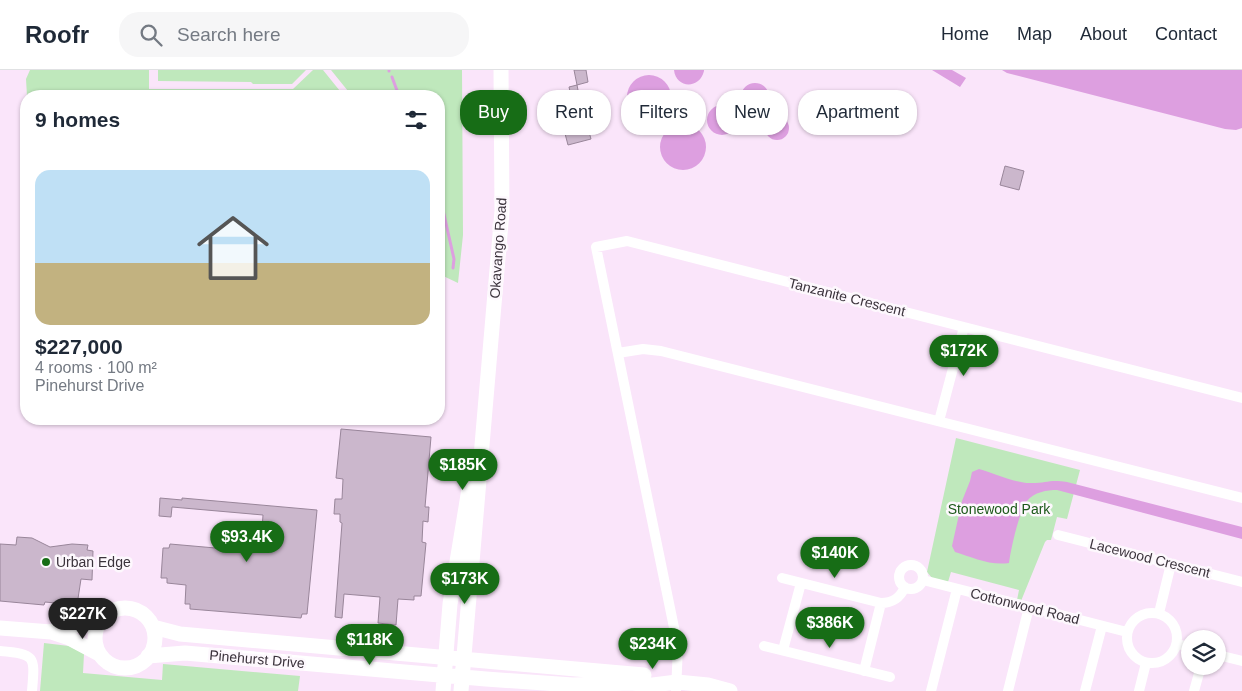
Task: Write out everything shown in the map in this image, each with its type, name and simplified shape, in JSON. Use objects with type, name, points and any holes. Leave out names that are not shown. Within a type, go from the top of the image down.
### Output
[{"type":"street","name":"Okavango Road","points":[[462,684],[502,211],[501,70]]},
{"type":"street","name":"Tanzanite Crescent","points":[[618,353],[596,247],[627,241],[1242,398]]},
{"type":"street","points":[[939,422],[964,327]]},
{"type":"street","points":[[730,691],[708,685],[676,687],[678,647],[618,353],[644,349],[661,351],[1242,498]]},
{"type":"street","name":"Okavango Road","points":[[443,691],[450,604],[468,497],[483,427]]},
{"type":"street","name":"Lacewood Crescent","points":[[1058,535],[1242,582]]},
{"type":"street","points":[[1159,613],[1172,564]]},
{"type":"street","name":"Cottonwood Road","points":[[905,587],[899,577],[900,573],[905,566],[917,566],[922,572],[923,580],[1127,632]]},
{"type":"street","points":[[782,578],[881,604],[896,600],[905,587],[913,589],[923,580]]},
{"type":"street","points":[[782,650],[801,583]]},
{"type":"street","points":[[931,691],[957,589]]},
{"type":"street","points":[[864,670],[881,604]]},
{"type":"street","points":[[1008,691],[1029,607]]},
{"type":"street","points":[[0,628],[51,632],[69,638],[99,654],[114,666],[123,668],[133,667],[141,663],[153,647],[155,637],[153,627],[141,612],[122,608],[113,610],[85,624],[51,632]]},
{"type":"street","points":[[1145,613],[1159,613],[1174,625],[1177,644],[1165,660],[1152,664],[1146,663],[1134,656],[1130,651],[1127,645],[1127,632],[1133,620],[1139,616],[1145,613]]},
{"type":"street","points":[[99,654],[95,644],[95,633],[98,623],[105,615]]},
{"type":"street","points":[[1085,691],[1102,626]]},
{"type":"street","name":"Pinehurst Drive","points":[[153,627],[180,634],[651,675],[676,687]]},
{"type":"street","points":[[1177,644],[1181,645]]},
{"type":"street","points":[[764,646],[890,677]]},
{"type":"street","points":[[0,651],[20,653],[31,659],[34,666],[32,691]]},
{"type":"street","name":"Pinehurst Drive","points":[[148,656],[176,653],[193,654],[444,676],[462,684],[486,679],[573,685],[630,683],[676,687]]},
{"type":"street","points":[[1226,657],[1242,661]]},
{"type":"street","points":[[1139,691],[1146,663]]},
{"type":"street","points":[[1194,691],[1198,675]]},
{"type":"green space","points":[[30,70],[149,70],[149,89],[293,89],[313,70],[323,70],[339,90],[27,90],[26,79]]},
{"type":"green space","points":[[158,70],[306,70],[292,84],[253,84],[251,82],[158,81]]},
{"type":"green space","points":[[331,70],[462,70],[460,135],[462,135],[463,235],[458,283],[445,277],[445,90],[347,90]]},
{"type":"green space","name":"Stonewood Park","points":[[956,438],[1080,470],[1067,519],[1057,517],[1051,540],[1045,542],[1021,601],[1017,600],[1019,590],[951,572],[948,582],[932,578],[927,572]]},
{"type":"green space","points":[[44,643],[69,646],[84,654],[83,673],[162,680],[163,664],[300,676],[298,691],[40,691]]},
{"type":"shaded area","points":[[674,70],[704,71],[698,81],[688,84],[679,81]]},
{"type":"shaded area","points":[[932,70],[952,70],[966,78],[960,87]]},
{"type":"shaded area","points":[[1002,70],[1242,70],[1242,128],[1236,130],[1225,129],[1007,73]]},
{"type":"shaded area","points":[[645,75],[653,75],[665,81],[669,89],[628,90],[633,81]]},
{"type":"shaded area","points":[[755,83],[765,87],[767,90],[743,90],[750,84]]},
{"type":"shaded area","points":[[716,106],[716,134],[708,126],[708,114]]},
{"type":"shaded area","points":[[664,135],[702,135],[706,147],[702,160],[696,166],[683,170],[670,166],[664,160],[660,147]]},
{"type":"shaded area","points":[[767,135],[787,135],[777,140]]},
{"type":"shaded area","points":[[979,469],[1026,483],[1067,482],[1242,527],[1242,539],[1053,490],[1037,494],[1027,501],[1018,521],[1009,563],[981,561],[955,552],[952,546],[962,501],[972,472]]},
{"type":"building","points":[[574,70],[586,70],[588,82],[577,85]]},
{"type":"building","points":[[577,85],[578,90],[570,90],[569,87]]},
{"type":"building","points":[[565,135],[590,135],[591,139],[568,145]]},
{"type":"building","points":[[1005,166],[1024,171],[1019,190],[1000,185]]},
{"type":"building","points":[[341,429],[431,437],[425,507],[429,507],[428,522],[423,521],[422,542],[426,543],[421,596],[414,596],[414,600],[398,599],[396,625],[378,623],[380,597],[344,594],[342,618],[335,617],[342,523],[340,522],[340,514],[334,514],[335,499],[342,499],[343,479],[336,478]]},
{"type":"building","points":[[160,498],[182,500],[182,498],[317,510],[307,614],[302,614],[301,618],[190,609],[190,604],[185,604],[186,585],[167,583],[167,578],[161,578],[163,548],[169,548],[170,544],[261,552],[262,538],[220,533],[221,526],[262,530],[263,515],[172,507],[171,517],[159,516]]},
{"type":"building","name":"Urban Edge","points":[[17,537],[32,538],[50,547],[72,544],[88,545],[87,550],[93,551],[92,580],[81,579],[77,605],[45,602],[44,605],[0,601],[0,544],[16,545]]},
{"type":"waterway","points":[[392,77],[397,90]]},
{"type":"waterway","points":[[445,219],[454,259],[453,268]]},
{"type":"place","name":"Urban Edge","points":[[46,562]]}]
